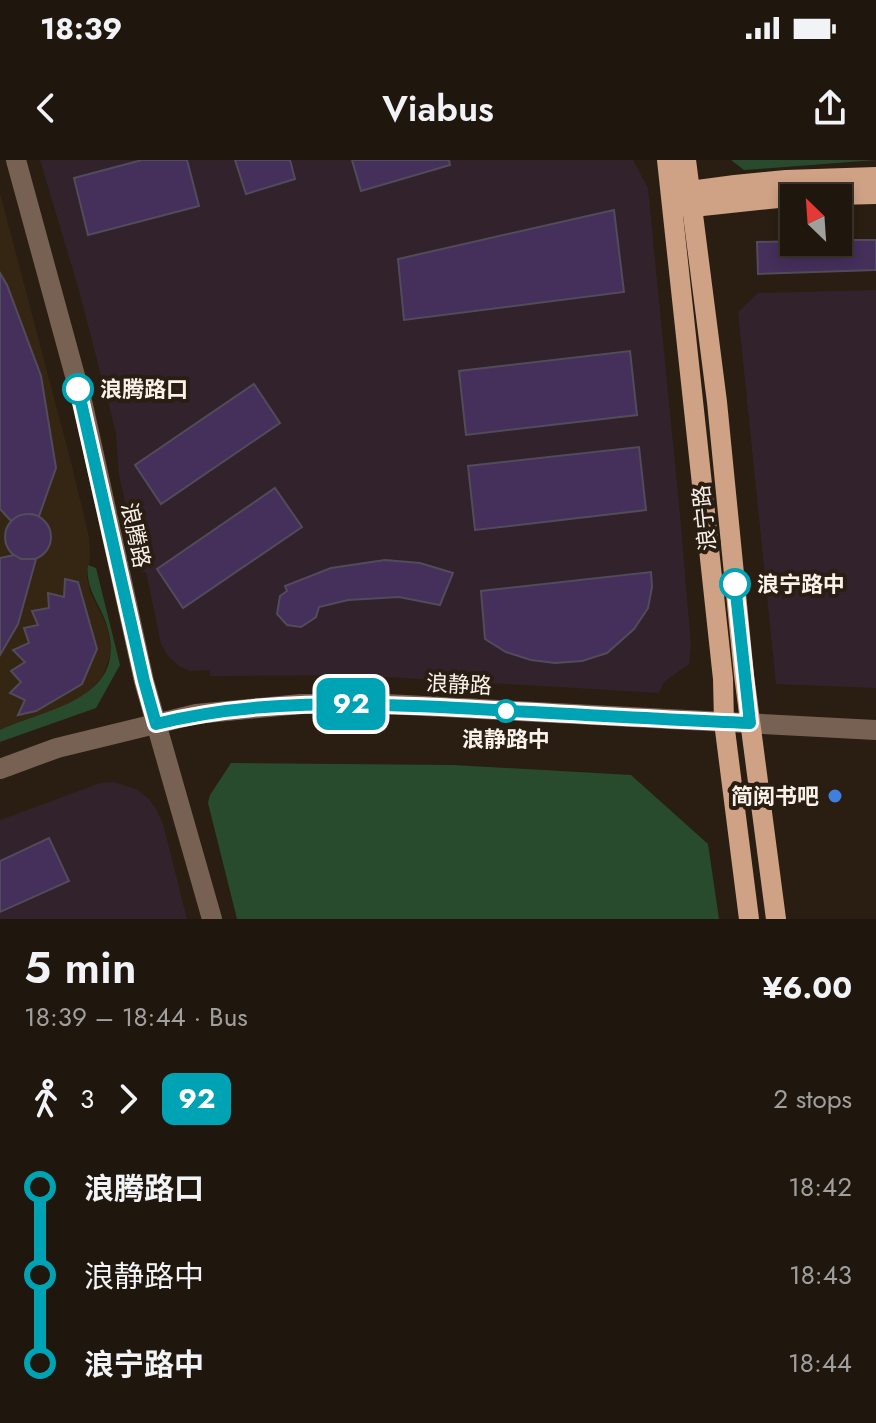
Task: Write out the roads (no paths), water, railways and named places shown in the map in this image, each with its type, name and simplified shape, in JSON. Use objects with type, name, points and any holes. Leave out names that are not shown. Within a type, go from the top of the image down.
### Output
[{"type":"main road","name":"浪宁路","points":[[667,160],[685,201],[717,402],[750,723],[776,919]]},
{"type":"main road","name":"浪宁路","points":[[686,160],[685,201],[724,722],[749,919]]},
{"type":"main road","points":[[685,201],[786,180],[876,177]]},
{"type":"main road","points":[[685,201],[876,194]]},
{"type":"street","name":"浪腾路","points":[[16,160],[83,405],[144,681],[212,919]]},
{"type":"street","name":"浪静路","points":[[0,769],[57,748],[210,712],[330,704],[876,730]]},
{"type":"place","name":"浪腾路口","points":[[78,389]]},
{"type":"place","name":"浪宁路中","points":[[735,584]]},
{"type":"place","name":"浪静路中","points":[[506,711]]},
{"type":"place","name":"简阅书吧","points":[[835,796]]}]
